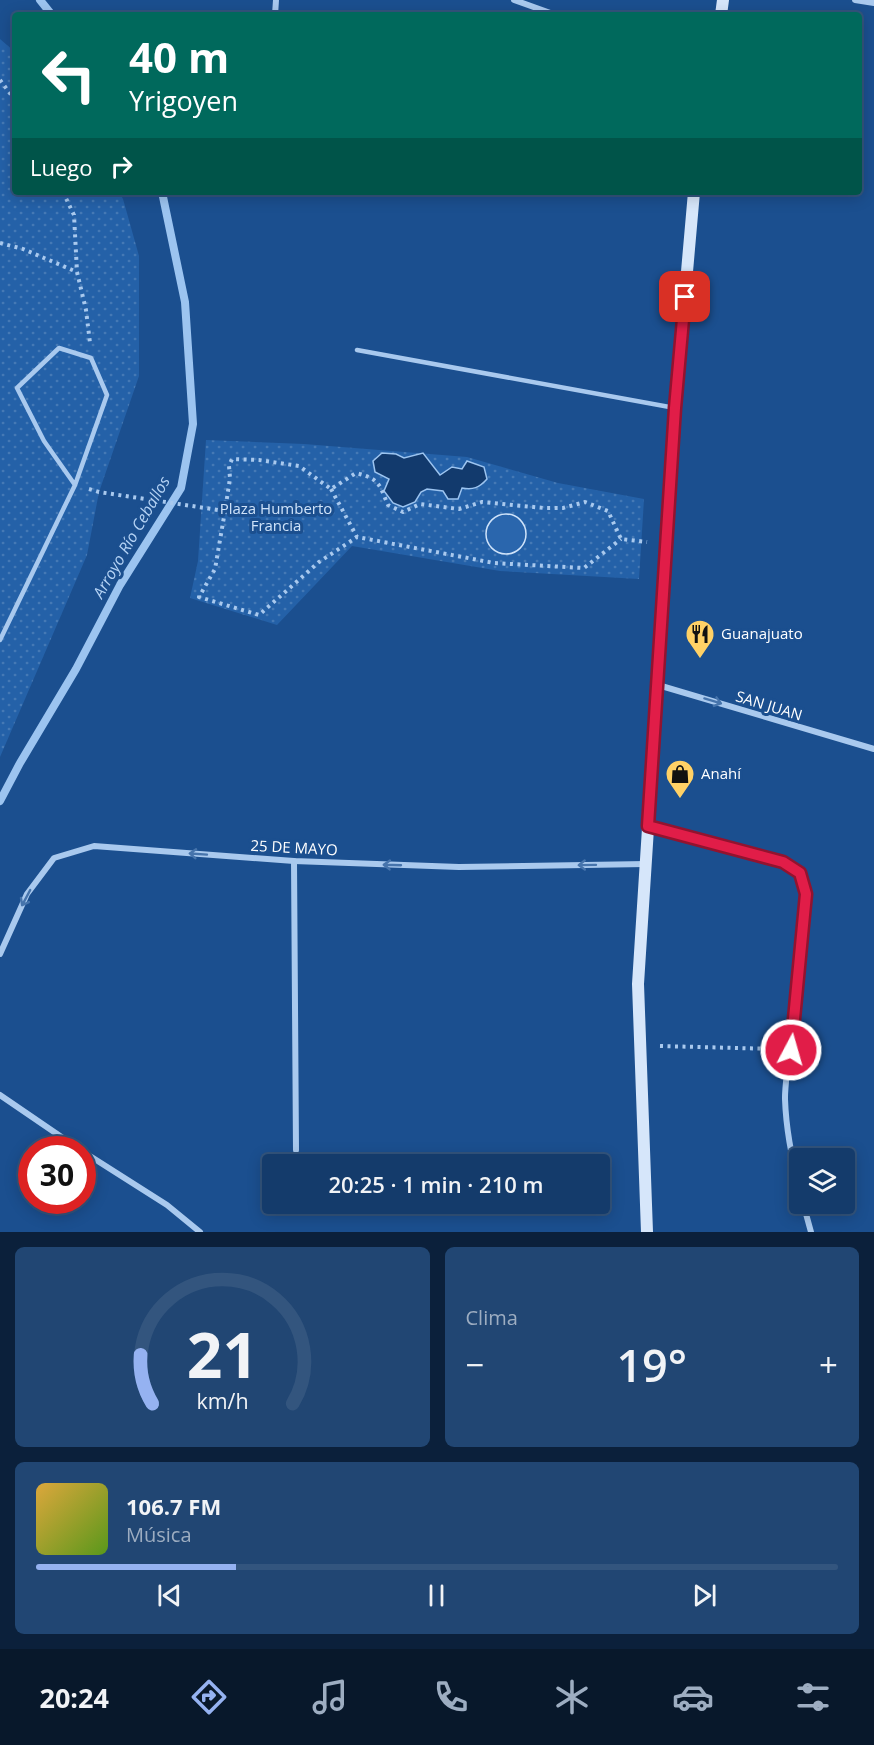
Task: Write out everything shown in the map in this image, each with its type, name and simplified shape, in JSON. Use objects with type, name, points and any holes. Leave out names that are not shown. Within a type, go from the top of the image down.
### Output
[{"type":"main road","points":[[647,1232],[638,984],[675,408],[694,195]]},
{"type":"street","points":[[514,0],[548,12]]},
{"type":"street","points":[[855,0],[874,3]]},
{"type":"street","name":"SAN JUAN","points":[[657,685],[874,749]]},
{"type":"street","points":[[648,826],[783,862],[800,873],[806,894],[785,1098],[791,1148]]},
{"type":"street","name":"25 DE MAYO","points":[[0,954],[27,894],[54,858],[94,846],[294,861],[459,867],[646,864]]},
{"type":"street","points":[[294,861],[296,1150]]},
{"type":"street","points":[[0,1095],[60,1136]]},
{"type":"street","points":[[96,1160],[167,1205],[200,1232]]},
{"type":"street","points":[[806,1214],[811,1232]]},
{"type":"lane","points":[[0,640],[75,485],[107,395],[91,358],[59,348],[17,387],[44,441],[75,485]]},
{"type":"lane","points":[[357,350],[675,408]]},
{"type":"path","points":[[0,80],[12,96]]},
{"type":"path","points":[[64,195],[74,215],[77,272],[86,310],[91,358]]},
{"type":"path","points":[[0,243],[23,249],[77,272]]},
{"type":"path","points":[[357,537],[332,489],[299,466],[259,460],[232,459],[229,466],[230,478],[215,569],[199,597],[259,615],[319,562],[357,537],[495,563],[584,568],[621,539],[666,545]]},
{"type":"path","points":[[332,489],[356,473],[366,476],[378,482],[388,505],[403,512],[420,504],[459,509],[482,502],[563,508],[585,502],[608,511],[621,539]]},
{"type":"path","points":[[99,492],[225,511]]},
{"type":"path","points":[[640,1045],[791,1050]]},
{"type":"green space","points":[[0,39],[12,49],[12,195],[121,195],[123,199],[139,256],[139,376],[99,492],[87,555],[0,757]]},
{"type":"green space","name":"Plaza Humberto Francia","points":[[206,440],[304,444],[467,457],[558,483],[644,499],[639,579],[500,571],[352,546],[277,625],[190,598],[198,561]]},
{"type":"shaded area","points":[[382,453],[396,454],[404,458],[423,453],[440,475],[452,467],[462,469],[467,461],[484,467],[487,479],[476,488],[462,488],[458,499],[448,499],[443,491],[427,489],[421,492],[415,502],[403,507],[393,503],[384,491],[389,479],[375,472],[373,461]]},
{"type":"building","points":[[506,514],[514,515],[520,520],[525,526],[525,542],[520,548],[514,553],[506,554],[498,553],[492,548],[487,542],[486,534],[487,526],[492,520],[498,515]]},
{"type":"waterway","name":"Arroyo Río Ceballos","points":[[40,0],[50,12]]},
{"type":"waterway","name":"Arroyo Río Ceballos","points":[[0,801],[76,669],[120,585],[181,488],[193,424],[185,302],[163,195]]},
{"type":"place","name":"Guanajuato","points":[[700,660]]},
{"type":"place","name":"Anahí","points":[[680,800]]},
{"type":"route","points":[[685,297],[675,408],[648,826],[783,862],[800,873],[806,894],[791,1050]]}]
